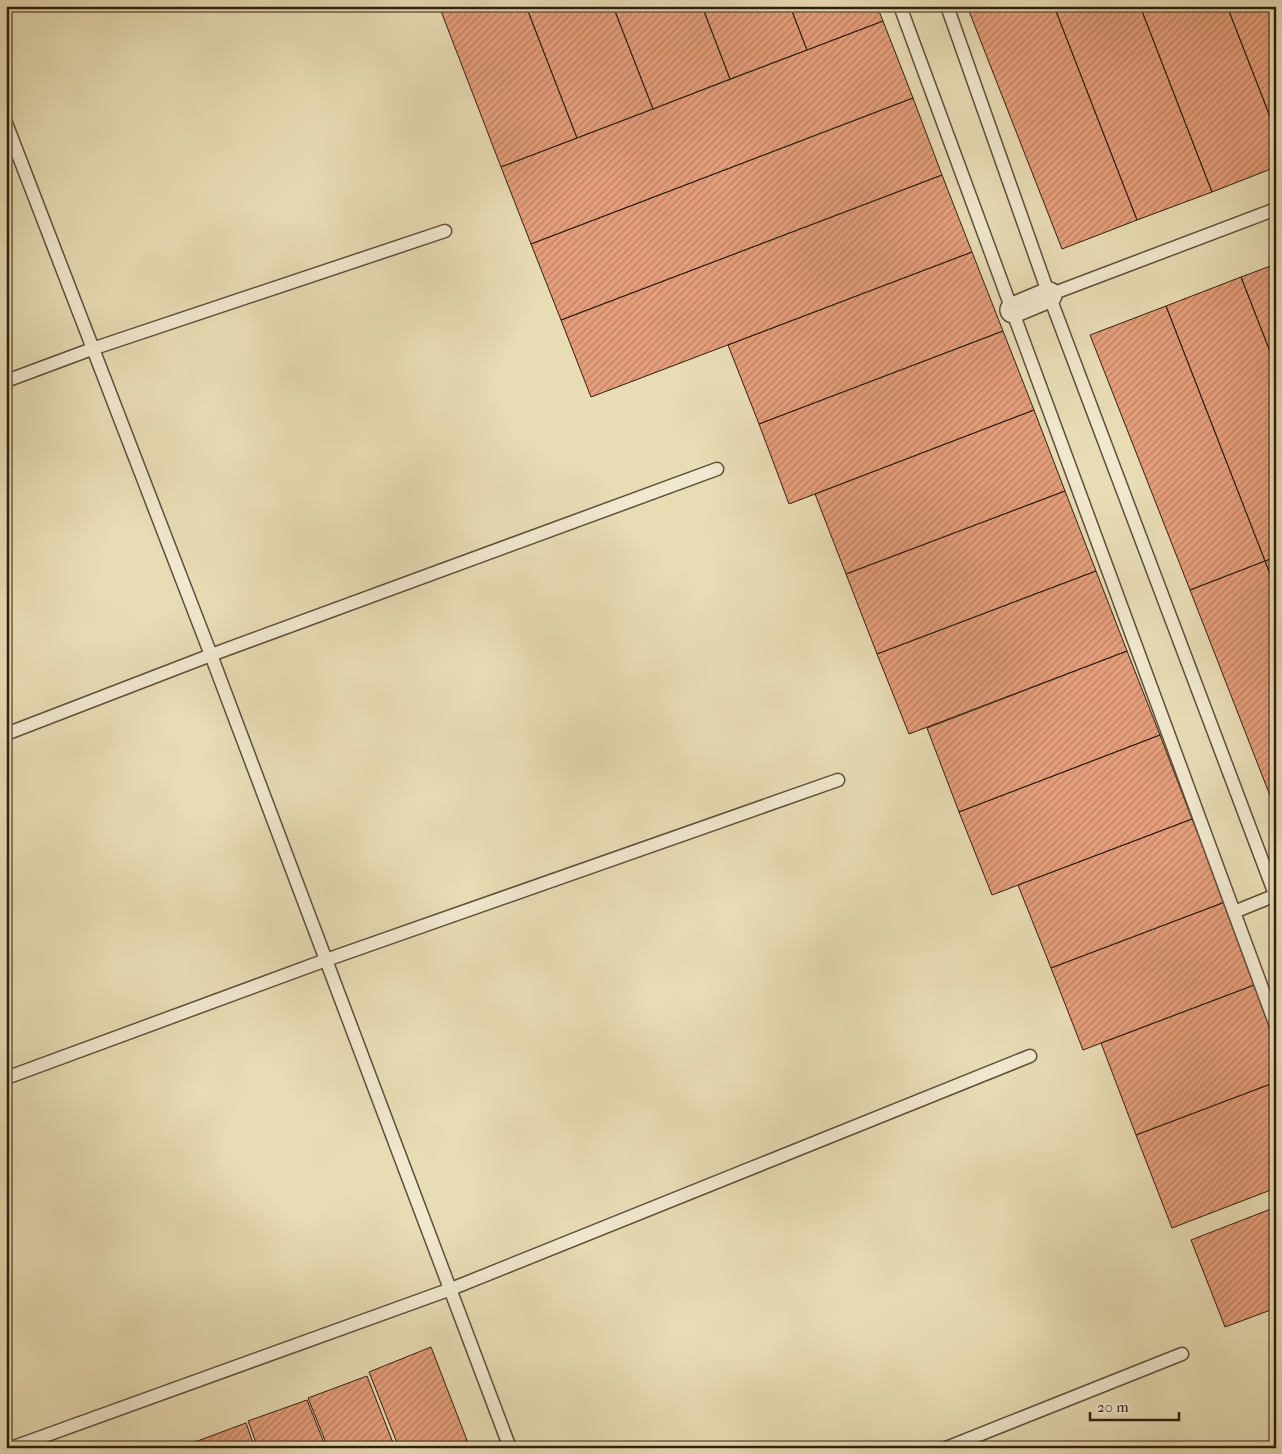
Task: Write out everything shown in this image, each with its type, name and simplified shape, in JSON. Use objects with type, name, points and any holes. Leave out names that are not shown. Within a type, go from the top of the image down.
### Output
[{"type":"street","points":[[1013,310],[1049,294]]},
{"type":"lane","points":[[900,6],[1276,1026]]},
{"type":"lane","points":[[947,6],[1049,294],[1276,896],[1234,912]]},
{"type":"lane","points":[[6,124],[211,655],[510,1448]]},
{"type":"lane","points":[[1049,294],[1276,209]]},
{"type":"lane","points":[[6,381],[92,349],[445,231]]},
{"type":"lane","points":[[6,734],[211,655],[717,469]]},
{"type":"lane","points":[[6,1078],[326,960],[838,780]]},
{"type":"lane","points":[[11,1448],[451,1289],[1030,1056]]},
{"type":"lane","points":[[946,1448],[1182,1354]]},
{"type":"building","points":[[439,6],[526,6],[577,138],[501,167]]},
{"type":"building","points":[[526,6],[613,6],[653,109],[577,138]]},
{"type":"building","points":[[613,6],[702,6],[730,79],[653,109]]},
{"type":"building","points":[[702,6],[790,6],[807,50],[730,79]]},
{"type":"building","points":[[790,6],[877,6],[883,21],[807,50]]},
{"type":"building","points":[[967,6],[1054,6],[1137,220],[1062,249]]},
{"type":"building","points":[[1054,6],[1140,6],[1212,192],[1137,220]]},
{"type":"building","points":[[1140,6],[1227,6],[1276,132],[1276,167],[1212,192]]},
{"type":"building","points":[[1227,6],[1276,6],[1276,132]]},
{"type":"building","points":[[883,21],[913,98],[531,244],[501,167]]},
{"type":"building","points":[[913,98],[942,175],[561,320],[531,244]]},
{"type":"building","points":[[942,175],[972,252],[591,397],[561,320]]},
{"type":"building","points":[[972,252],[1003,331],[759,424],[728,345]]},
{"type":"building","points":[[1276,264],[1276,367],[1241,277]]},
{"type":"building","points":[[1241,277],[1276,367],[1276,557],[1265,561],[1166,306]]},
{"type":"building","points":[[1166,306],[1265,561],[1190,590],[1090,335]]},
{"type":"building","points":[[1003,331],[1034,410],[789,504],[759,424]]},
{"type":"building","points":[[1034,410],[1065,491],[846,574],[815,494]]},
{"type":"building","points":[[1065,491],[1096,571],[877,654],[846,574]]},
{"type":"building","points":[[1276,557],[1276,589],[1265,561]]},
{"type":"building","points":[[1265,561],[1276,589],[1276,811],[1190,590]]},
{"type":"building","points":[[1096,571],[1127,651],[909,734],[877,654]]},
{"type":"building","points":[[1127,651],[1160,735],[959,812],[927,728]]},
{"type":"building","points":[[1160,735],[1192,819],[992,895],[959,812]]},
{"type":"building","points":[[1192,819],[1225,902],[1051,968],[1018,885]]},
{"type":"building","points":[[1225,902],[1257,984],[1083,1050],[1051,968]]},
{"type":"building","points":[[1257,984],[1276,1034],[1276,1082],[1136,1135],[1101,1043]]},
{"type":"building","points":[[1276,1082],[1276,1188],[1172,1228],[1136,1135]]},
{"type":"building","points":[[1276,1207],[1276,1308],[1225,1327],[1191,1240]]},
{"type":"building","points":[[431,1347],[470,1448],[399,1448],[369,1372]]},
{"type":"building","points":[[367,1376],[395,1448],[328,1448],[308,1398]]},
{"type":"building","points":[[307,1400],[326,1448],[258,1448],[248,1421]]},
{"type":"building","points":[[246,1423],[255,1448],[185,1448],[184,1446]]}]
